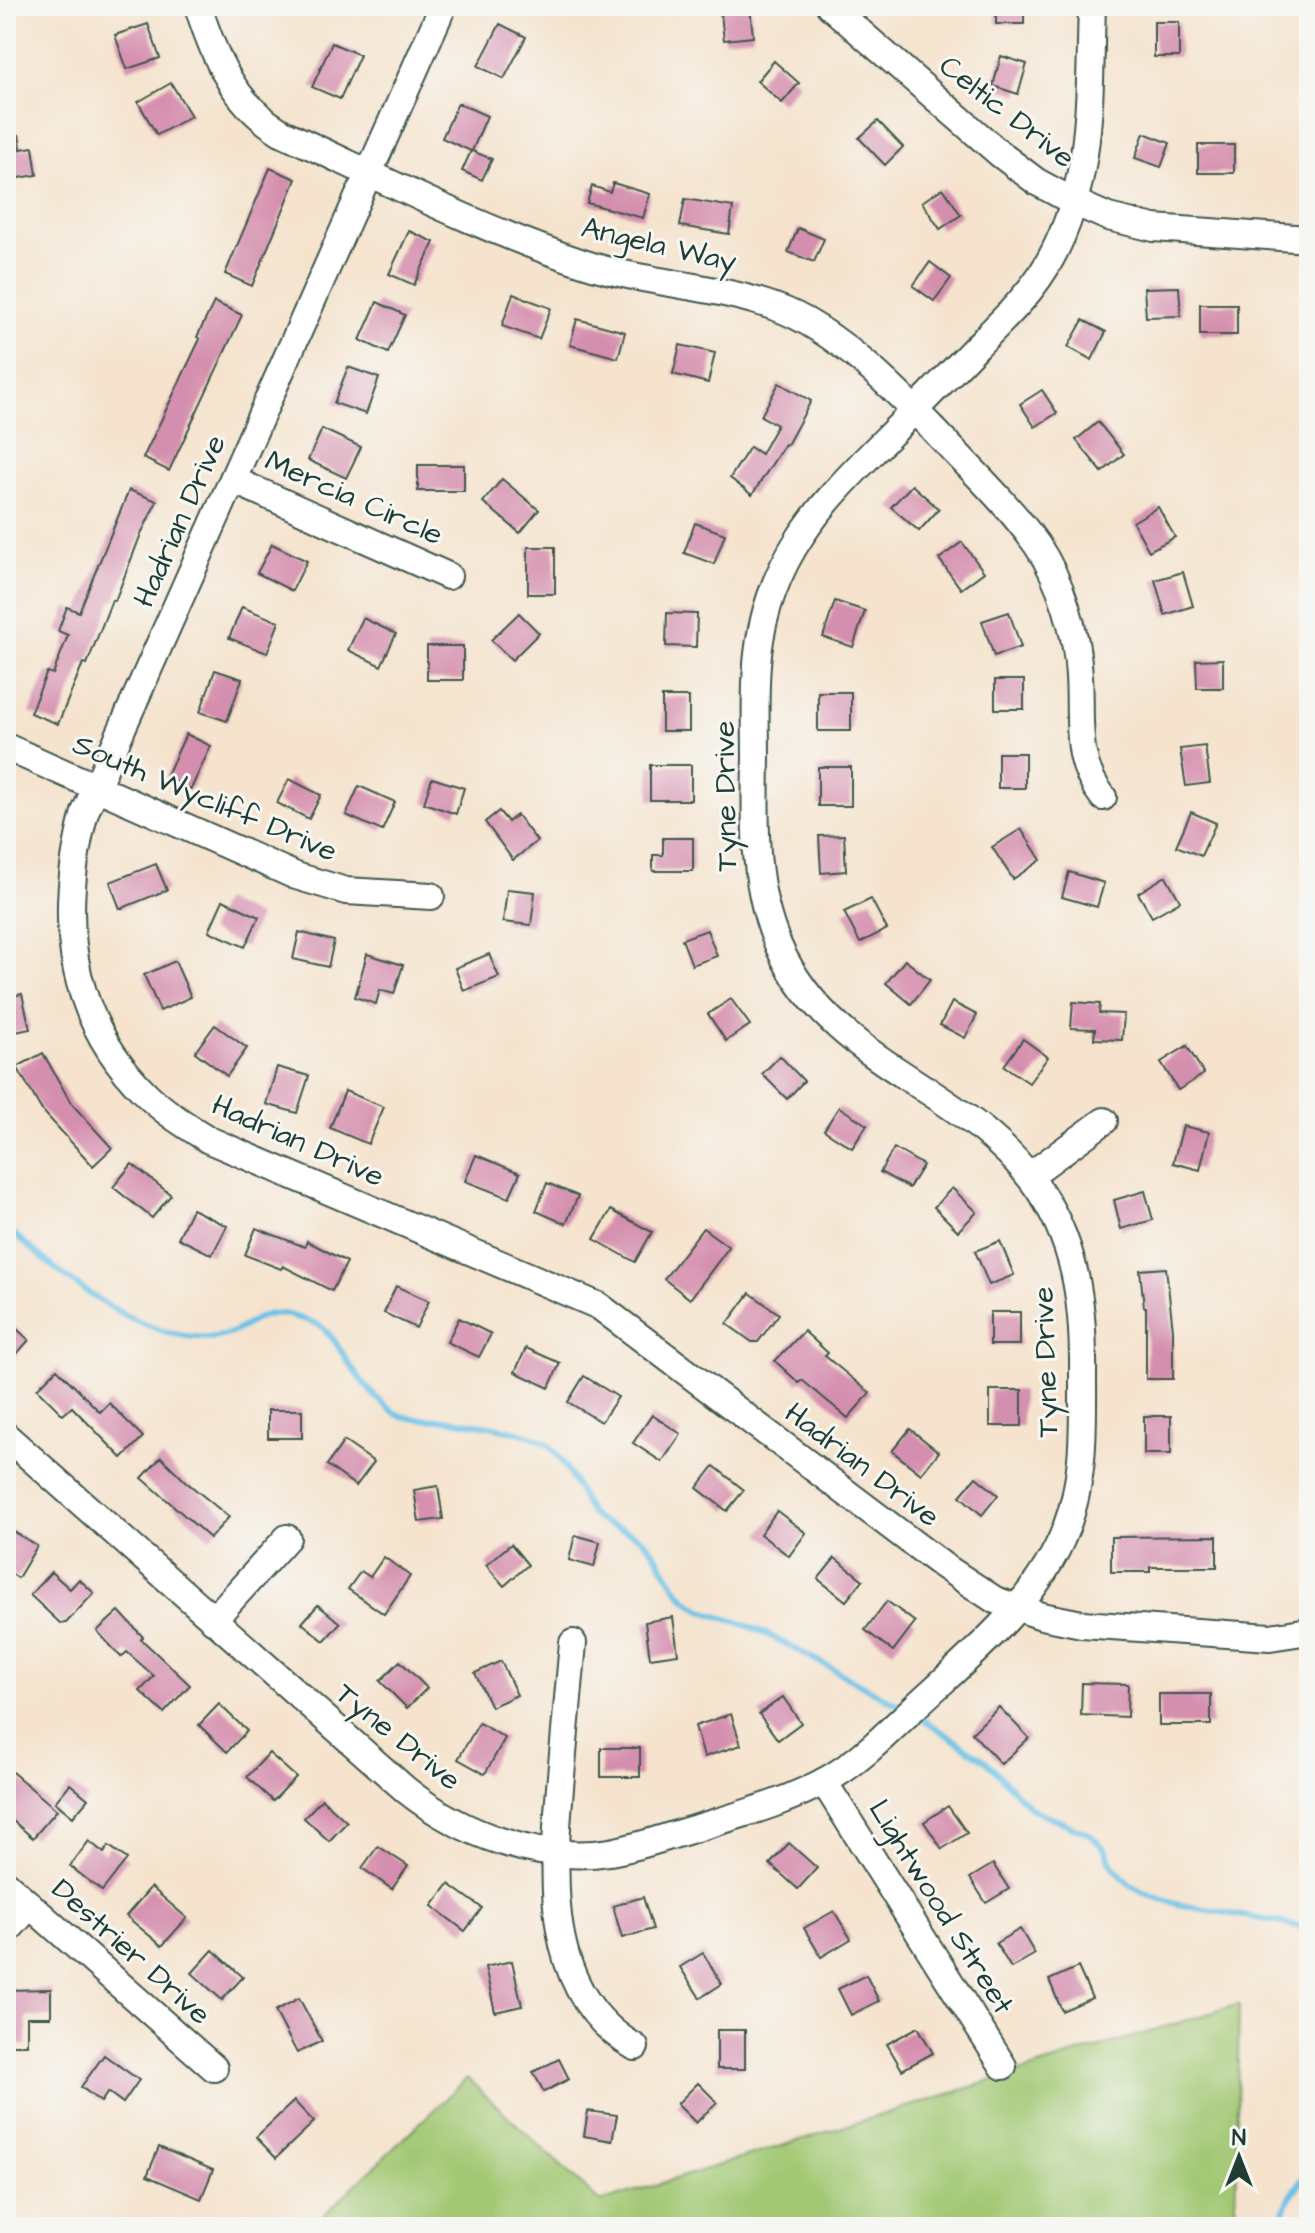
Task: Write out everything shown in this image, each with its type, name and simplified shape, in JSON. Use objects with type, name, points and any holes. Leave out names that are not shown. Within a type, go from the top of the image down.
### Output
[{"type":"street","name":"Angela Way","points":[[198,6],[219,62],[235,90],[252,111],[281,132],[511,236],[588,265],[637,278],[748,299],[794,314],[826,332],[915,410],[1005,505],[1050,566],[1059,585],[1079,673],[1084,765],[1090,781],[1103,797]]},
{"type":"street","name":"Hadrian Drive","points":[[443,6],[95,786],[79,835],[70,892],[71,931],[78,977],[95,1025],[116,1059],[145,1093],[163,1110],[209,1140],[599,1306],[975,1589],[1016,1608],[1082,1624],[1270,1637],[1309,1631]]},
{"type":"street","name":"Celtic Drive","points":[[830,6],[1000,154],[1037,182],[1074,202],[1108,217],[1154,228],[1309,239]]},
{"type":"street","name":"Tyne Drive","points":[[10,1449],[424,1804],[487,1836],[525,1848],[555,1852],[580,1855],[637,1846],[771,1805],[824,1782],[871,1749],[958,1667],[1016,1608],[1043,1575],[1067,1525],[1080,1471],[1083,1319],[1073,1261],[1045,1198],[1010,1152],[977,1124],[876,1059],[818,1008],[780,949],[760,888],[755,813],[756,691],[757,661],[767,608],[779,571],[813,515],[1020,302],[1049,262],[1084,169],[1092,6]]},
{"type":"street","name":"Mercia Circle","points":[[233,480],[448,576]]},
{"type":"street","name":"South Wycliff Drive","points":[[6,747],[296,876],[322,885],[368,894],[431,896]]},
{"type":"street","points":[[1029,1176],[1104,1121]]},
{"type":"street","points":[[213,1620],[287,1538]]},
{"type":"street","points":[[573,1643],[555,1852],[556,1907],[577,1987],[597,2019],[614,2035],[635,2047]]},
{"type":"street","name":"Lightwood Street","points":[[824,1782],[1003,2066]]},
{"type":"street","name":"Destrier Drive","points":[[6,1884],[214,2068]]},
{"type":"street","points":[[6,1932],[30,1905]]},
{"type":"green space","points":[[1239,2004],[1235,2227],[311,2227],[467,2078],[600,2202]]},
{"type":"building","points":[[720,6],[750,6],[753,37],[724,40]]},
{"type":"building","points":[[996,6],[1024,6],[1024,24],[996,24]]},
{"type":"building","points":[[1154,22],[1179,22],[1179,57],[1154,57]]},
{"type":"building","points":[[148,24],[160,58],[127,69],[115,35]]},
{"type":"building","points":[[500,24],[526,37],[504,79],[478,66]]},
{"type":"building","points":[[332,43],[360,55],[340,99],[312,87]]},
{"type":"building","points":[[1001,56],[1027,64],[1018,94],[993,86]]},
{"type":"building","points":[[774,61],[799,83],[782,103],[757,81]]},
{"type":"building","points":[[171,83],[191,116],[157,135],[138,102]]},
{"type":"building","points":[[458,103],[487,116],[472,151],[492,159],[482,180],[462,171],[471,151],[442,138]]},
{"type":"building","points":[[878,121],[903,147],[885,165],[859,138]]},
{"type":"building","points":[[1144,133],[1170,143],[1161,167],[1135,158]]},
{"type":"building","points":[[19,135],[21,149],[33,147],[37,175],[6,180],[6,137]]},
{"type":"building","points":[[1198,145],[1234,145],[1234,173],[1198,173]]},
{"type":"building","points":[[270,168],[296,179],[252,286],[225,274]]},
{"type":"building","points":[[613,183],[650,194],[643,218],[587,203],[592,186],[610,192]]},
{"type":"building","points":[[943,188],[961,215],[940,229],[922,202]]},
{"type":"building","points":[[685,199],[733,207],[729,234],[680,226]]},
{"type":"building","points":[[798,228],[824,239],[814,262],[788,252]]},
{"type":"building","points":[[409,231],[434,242],[414,285],[389,274]]},
{"type":"building","points":[[930,262],[951,278],[934,301],[913,286]]},
{"type":"building","points":[[1179,287],[1181,316],[1146,317],[1144,288]]},
{"type":"building","points":[[513,294],[551,308],[539,339],[502,326]]},
{"type":"building","points":[[214,302],[242,315],[169,471],[143,458],[200,339],[197,337]]},
{"type":"building","points":[[377,302],[405,315],[388,353],[360,340]]},
{"type":"building","points":[[1200,304],[1237,304],[1237,335],[1200,335]]},
{"type":"building","points":[[577,319],[625,332],[618,358],[570,345]]},
{"type":"building","points":[[1083,320],[1106,332],[1092,360],[1068,347]]},
{"type":"building","points":[[680,345],[715,353],[708,383],[673,374]]},
{"type":"building","points":[[348,367],[379,378],[366,414],[334,403]]},
{"type":"building","points":[[779,383],[811,401],[787,445],[752,495],[730,478],[750,447],[761,454],[777,425],[761,416]]},
{"type":"building","points":[[1042,390],[1057,413],[1035,427],[1020,404]]},
{"type":"building","points":[[1098,422],[1124,454],[1102,472],[1076,440]]},
{"type":"building","points":[[322,429],[361,447],[346,478],[308,460]]},
{"type":"building","points":[[418,465],[464,465],[464,491],[418,491]]},
{"type":"building","points":[[502,479],[539,510],[520,533],[483,502]]},
{"type":"building","points":[[912,485],[939,509],[919,531],[891,507]]},
{"type":"building","points":[[129,490],[157,501],[58,724],[30,713],[47,672],[53,674],[68,635],[58,631],[67,607],[79,612]]},
{"type":"building","points":[[1158,507],[1175,537],[1149,551],[1133,522]]},
{"type":"building","points":[[695,523],[725,534],[714,564],[684,553]]},
{"type":"building","points":[[962,542],[984,572],[961,589],[939,559]]},
{"type":"building","points":[[272,544],[307,561],[292,591],[257,573]]},
{"type":"building","points":[[528,547],[555,547],[555,594],[528,594]]},
{"type":"building","points":[[1183,572],[1193,606],[1165,615],[1155,580]]},
{"type":"building","points":[[835,601],[865,611],[853,647],[823,637]]},
{"type":"building","points":[[242,607],[279,622],[267,653],[229,638]]},
{"type":"building","points":[[1009,612],[1021,647],[994,656],[982,621]]},
{"type":"building","points":[[519,613],[539,633],[512,660],[491,640]]},
{"type":"building","points":[[667,613],[697,614],[696,647],[666,646]]},
{"type":"building","points":[[363,618],[396,634],[381,666],[348,650]]},
{"type":"building","points":[[427,646],[463,646],[463,680],[427,680]]},
{"type":"building","points":[[1223,659],[1223,688],[1197,688],[1196,660]]},
{"type":"building","points":[[215,670],[242,679],[227,721],[200,712]]},
{"type":"building","points":[[995,680],[1024,680],[1024,709],[995,709]]},
{"type":"building","points":[[818,692],[851,692],[851,731],[818,731]]},
{"type":"building","points":[[662,697],[689,697],[689,731],[662,731]]},
{"type":"building","points":[[186,734],[211,746],[191,789],[166,777]]},
{"type":"building","points":[[1205,746],[1210,783],[1186,786],[1180,749]]},
{"type":"building","points":[[998,753],[1025,753],[1025,788],[998,788]]},
{"type":"building","points":[[650,765],[691,765],[691,800],[650,800]]},
{"type":"building","points":[[818,767],[851,767],[851,806],[818,806]]},
{"type":"building","points":[[432,778],[464,788],[456,814],[424,803]]},
{"type":"building","points":[[289,779],[321,795],[309,819],[277,803]]},
{"type":"building","points":[[359,786],[395,802],[382,831],[346,815]]},
{"type":"building","points":[[499,811],[508,822],[517,815],[537,841],[513,860],[485,822]]},
{"type":"building","points":[[1191,812],[1216,823],[1201,856],[1176,846]]},
{"type":"building","points":[[1021,829],[1041,860],[1013,879],[992,847]]},
{"type":"building","points":[[844,835],[846,871],[821,873],[819,836]]},
{"type":"building","points":[[663,838],[693,838],[693,871],[653,871],[653,855],[663,855]]},
{"type":"building","points":[[156,864],[167,890],[120,909],[110,882]]},
{"type":"building","points":[[1069,872],[1104,883],[1097,907],[1062,897]]},
{"type":"building","points":[[1166,876],[1180,901],[1152,917],[1138,893]]},
{"type":"building","points":[[507,889],[535,892],[531,925],[503,922]]},
{"type":"building","points":[[871,899],[887,929],[860,943],[844,912]]},
{"type":"building","points":[[223,900],[259,917],[245,947],[209,931]]},
{"type":"building","points":[[707,930],[717,956],[692,965],[682,939]]},
{"type":"building","points":[[299,932],[334,941],[328,967],[293,959]]},
{"type":"building","points":[[367,954],[403,965],[394,994],[380,990],[376,1004],[355,997]]},
{"type":"building","points":[[489,954],[499,977],[464,991],[455,968]]},
{"type":"building","points":[[905,960],[930,980],[911,1004],[886,983]]},
{"type":"building","points":[[175,961],[191,997],[160,1011],[144,975]]},
{"type":"building","points":[[22,994],[30,1029],[6,1034],[6,997]]},
{"type":"building","points":[[731,999],[750,1025],[726,1041],[708,1014]]},
{"type":"building","points":[[952,1002],[977,1015],[965,1038],[940,1025]]},
{"type":"building","points":[[1073,1002],[1100,1004],[1099,1013],[1124,1014],[1122,1040],[1094,1039],[1095,1029],[1071,1028]]},
{"type":"building","points":[[215,1025],[247,1048],[227,1076],[195,1052]]},
{"type":"building","points":[[1023,1039],[1048,1057],[1029,1083],[1004,1066]]},
{"type":"building","points":[[1187,1046],[1204,1074],[1178,1090],[1161,1062]]},
{"type":"building","points":[[43,1053],[71,1103],[112,1148],[93,1166],[41,1109],[17,1067]]},
{"type":"building","points":[[780,1056],[804,1081],[787,1099],[762,1074]]},
{"type":"building","points":[[277,1067],[309,1076],[297,1113],[266,1104]]},
{"type":"building","points":[[345,1091],[384,1107],[368,1144],[330,1128]]},
{"type":"building","points":[[839,1107],[867,1125],[852,1148],[824,1130]]},
{"type":"building","points":[[1183,1126],[1209,1132],[1200,1170],[1173,1163]]},
{"type":"building","points":[[894,1148],[923,1165],[909,1188],[880,1172]]},
{"type":"building","points":[[476,1155],[520,1173],[509,1198],[465,1181]]},
{"type":"building","points":[[132,1164],[171,1195],[152,1218],[113,1187]]},
{"type":"building","points":[[547,1183],[578,1196],[566,1224],[536,1211]]},
{"type":"building","points":[[952,1188],[977,1212],[958,1231],[934,1207]]},
{"type":"building","points":[[1145,1191],[1153,1220],[1121,1229],[1114,1200]]},
{"type":"building","points":[[192,1209],[227,1226],[212,1255],[178,1238]]},
{"type":"building","points":[[611,1210],[652,1232],[635,1262],[594,1239]]},
{"type":"building","points":[[256,1228],[305,1247],[307,1241],[347,1262],[332,1291],[283,1266],[281,1269],[245,1255]]},
{"type":"building","points":[[703,1228],[729,1247],[690,1299],[664,1279]]},
{"type":"building","points":[[1000,1241],[1014,1275],[989,1285],[975,1251]]},
{"type":"building","points":[[1166,1268],[1173,1330],[1173,1379],[1146,1379],[1146,1307],[1140,1270]]},
{"type":"building","points":[[396,1286],[429,1301],[416,1328],[384,1313]]},
{"type":"building","points":[[750,1293],[779,1314],[758,1342],[752,1342],[727,1324]]},
{"type":"building","points":[[990,1312],[1020,1312],[1020,1345],[990,1345]]},
{"type":"building","points":[[459,1318],[491,1334],[479,1357],[447,1342]]},
{"type":"building","points":[[6,1319],[29,1340],[6,1366]]},
{"type":"building","points":[[804,1331],[828,1353],[825,1356],[870,1393],[848,1418],[802,1380],[799,1383],[775,1361]]},
{"type":"building","points":[[526,1348],[560,1363],[549,1388],[515,1372]]},
{"type":"building","points":[[57,1369],[100,1412],[109,1403],[143,1437],[122,1458],[72,1407],[63,1415],[37,1389]]},
{"type":"building","points":[[584,1376],[618,1397],[601,1422],[568,1402]]},
{"type":"building","points":[[990,1390],[1022,1390],[1022,1426],[990,1426]]},
{"type":"building","points":[[268,1410],[302,1410],[302,1438],[268,1438]]},
{"type":"building","points":[[652,1415],[681,1434],[662,1462],[633,1443]]},
{"type":"building","points":[[1144,1416],[1171,1416],[1171,1454],[1144,1454]]},
{"type":"building","points":[[910,1429],[939,1452],[921,1474],[892,1451]]},
{"type":"building","points":[[344,1441],[374,1462],[356,1486],[327,1465]]},
{"type":"building","points":[[161,1457],[229,1517],[210,1538],[142,1478]]},
{"type":"building","points":[[714,1466],[744,1490],[727,1511],[697,1488]]},
{"type":"building","points":[[976,1477],[998,1495],[982,1515],[960,1496]]},
{"type":"building","points":[[438,1486],[443,1519],[419,1522],[414,1490]]},
{"type":"building","points":[[777,1511],[806,1533],[789,1556],[760,1534]]},
{"type":"building","points":[[6,1527],[37,1546],[18,1578],[6,1570]]},
{"type":"building","points":[[575,1535],[600,1542],[594,1567],[569,1560]]},
{"type":"building","points":[[1217,1536],[1217,1567],[1150,1567],[1150,1572],[1111,1572],[1111,1537]]},
{"type":"building","points":[[511,1544],[528,1565],[504,1586],[486,1565]]},
{"type":"building","points":[[384,1557],[410,1576],[384,1614],[348,1589],[361,1571],[370,1577]]},
{"type":"building","points":[[835,1558],[863,1580],[846,1601],[818,1579]]},
{"type":"building","points":[[51,1572],[70,1589],[79,1579],[94,1593],[66,1623],[60,1623],[30,1595]]},
{"type":"building","points":[[887,1601],[915,1622],[893,1651],[865,1630]]},
{"type":"building","points":[[318,1605],[340,1623],[324,1641],[302,1623]]},
{"type":"building","points":[[119,1611],[143,1637],[141,1639],[190,1685],[164,1713],[140,1691],[154,1676],[127,1652],[121,1657],[97,1631]]},
{"type":"building","points":[[673,1617],[678,1654],[650,1658],[645,1622]]},
{"type":"building","points":[[400,1661],[427,1688],[407,1708],[380,1681]]},
{"type":"building","points":[[501,1661],[517,1695],[491,1707],[475,1673]]},
{"type":"building","points":[[1082,1683],[1128,1684],[1127,1717],[1081,1715]]},
{"type":"building","points":[[1159,1694],[1211,1694],[1211,1725],[1159,1725]]},
{"type":"building","points":[[783,1697],[801,1723],[778,1740],[759,1714]]},
{"type":"building","points":[[219,1704],[247,1731],[227,1752],[199,1725]]},
{"type":"building","points":[[999,1707],[1029,1738],[1001,1764],[972,1733]]},
{"type":"building","points":[[731,1714],[741,1745],[704,1757],[695,1726]]},
{"type":"building","points":[[479,1723],[505,1738],[485,1774],[458,1759]]},
{"type":"building","points":[[601,1748],[640,1748],[640,1777],[601,1777]]},
{"type":"building","points":[[269,1753],[296,1777],[273,1801],[247,1777]]},
{"type":"building","points":[[6,1767],[57,1810],[33,1838],[6,1815]]},
{"type":"building","points":[[70,1784],[88,1799],[73,1817],[55,1802]]},
{"type":"building","points":[[322,1799],[347,1822],[329,1841],[304,1818]]},
{"type":"building","points":[[948,1806],[967,1833],[942,1849],[924,1822]]},
{"type":"building","points":[[89,1841],[104,1853],[109,1846],[127,1859],[102,1891],[70,1866]]},
{"type":"building","points":[[789,1843],[817,1868],[798,1889],[770,1864]]},
{"type":"building","points":[[378,1846],[408,1866],[392,1889],[362,1868]]},
{"type":"building","points":[[993,1864],[1009,1889],[986,1903],[970,1878]]},
{"type":"building","points":[[449,1884],[482,1908],[465,1931],[432,1906]]},
{"type":"building","points":[[151,1887],[187,1918],[162,1946],[126,1916]]},
{"type":"building","points":[[643,1897],[653,1929],[622,1938],[613,1906]]},
{"type":"building","points":[[834,1911],[851,1939],[821,1957],[804,1928]]},
{"type":"building","points":[[1020,1929],[1035,1954],[1011,1968],[996,1943]]},
{"type":"building","points":[[213,1950],[243,1977],[222,2000],[192,1973]]},
{"type":"building","points":[[703,1953],[722,1984],[700,1998],[680,1967]]},
{"type":"building","points":[[512,1961],[522,2006],[495,2012],[485,1967]]},
{"type":"building","points":[[1078,1967],[1092,1998],[1062,2011],[1049,1980]]},
{"type":"building","points":[[866,1975],[879,2001],[851,2015],[838,1989]]},
{"type":"building","points":[[51,1989],[51,2017],[27,2017],[27,2045],[6,2045],[6,1990]]},
{"type":"building","points":[[299,1998],[322,2041],[297,2053],[275,2011]]},
{"type":"building","points":[[918,2027],[933,2053],[902,2070],[887,2044]]},
{"type":"building","points":[[717,2030],[745,2030],[745,2069],[717,2069]]},
{"type":"building","points":[[104,2055],[139,2080],[123,2103],[108,2092],[101,2102],[81,2087]]},
{"type":"building","points":[[559,2059],[569,2079],[544,2092],[533,2072]]},
{"type":"building","points":[[698,2083],[717,2102],[696,2123],[677,2104]]},
{"type":"building","points":[[294,2101],[314,2122],[276,2158],[256,2137]]},
{"type":"building","points":[[588,2111],[617,2115],[612,2141],[584,2136]]},
{"type":"building","points":[[159,2147],[213,2170],[201,2199],[147,2176]]},
{"type":"waterway","points":[[6,1227],[76,1284],[131,1318],[159,1330],[188,1336],[216,1337],[268,1315],[288,1315],[307,1320],[329,1334],[365,1385],[392,1411],[418,1419],[455,1421],[513,1431],[546,1443],[559,1457],[591,1514],[602,1522],[634,1534],[647,1544],[688,1601],[702,1610],[770,1636],[904,1708]]},
{"type":"waterway","points":[[917,1715],[986,1761],[1032,1809],[1089,1834],[1105,1849],[1112,1865],[1129,1884],[1151,1896],[1177,1904],[1309,1928]]},
{"type":"waterway","points":[[1282,2227],[1287,2204],[1309,2170]]},
{"type":"waterway","points":[[1065,2227],[1078,2220],[1122,2227]]}]
